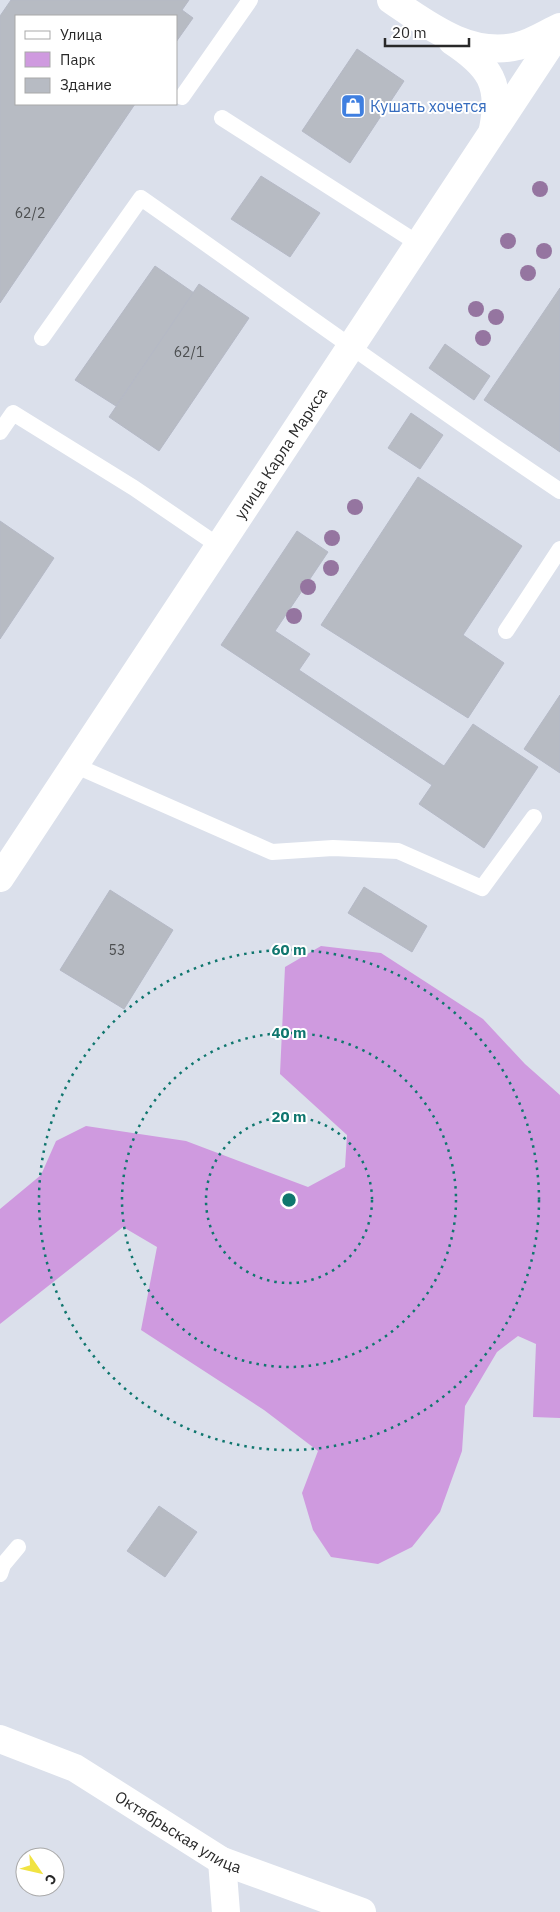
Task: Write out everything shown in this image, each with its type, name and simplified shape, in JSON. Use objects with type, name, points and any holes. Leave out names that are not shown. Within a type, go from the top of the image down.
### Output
[{"type":"street","points":[[391,0],[458,45],[490,74],[497,95],[492,132]]},
{"type":"street","points":[[444,36],[499,49],[519,46],[560,28]]},
{"type":"street","name":"улица Карла Маркса","points":[[0,878],[560,28]]},
{"type":"street","name":"Октябрьская улица","points":[[0,1739],[75,1768],[222,1861],[362,1912]]},
{"type":"street","points":[[222,1861],[226,1912]]},
{"type":"lane","points":[[182,97],[250,0]]},
{"type":"lane","points":[[222,118],[419,244]]},
{"type":"lane","points":[[42,338],[141,198],[352,345],[435,408],[560,491]]},
{"type":"lane","points":[[0,432],[13,412],[134,488],[219,546]]},
{"type":"lane","points":[[506,630],[560,549]]},
{"type":"lane","points":[[74,765],[272,852],[333,848],[398,851],[482,888],[534,817]]},
{"type":"lane","points":[[0,1574],[3,1566],[18,1547]]},
{"type":"green space","points":[[321,946],[381,953],[483,1019],[525,1064],[560,1095],[560,1418],[533,1417],[536,1344],[518,1336],[497,1352],[465,1406],[462,1451],[440,1512],[412,1547],[378,1564],[331,1557],[313,1530],[302,1493],[318,1451],[264,1410],[141,1330],[157,1247],[123,1227],[0,1324],[0,1209],[41,1175],[56,1141],[86,1126],[186,1141],[308,1187],[345,1167],[347,1135],[280,1074],[285,967]]},
{"type":"building","points":[[11,0],[189,0],[182,10],[193,18],[178,39],[178,15],[15,15],[15,105],[134,105],[0,303],[0,16]]},
{"type":"building","name":"Кушать хочется","points":[[357,49],[404,81],[350,163],[302,131]]},
{"type":"building","points":[[261,176],[320,213],[290,257],[231,219]]},
{"type":"building","points":[[155,266],[194,293],[116,406],[75,380]]},
{"type":"building","points":[[199,284],[249,318],[159,451],[109,417]]},
{"type":"building","points":[[560,288],[560,452],[484,400]]},
{"type":"building","points":[[445,344],[490,376],[474,400],[429,368]]},
{"type":"building","points":[[411,413],[443,435],[420,469],[388,448]]},
{"type":"building","points":[[418,477],[522,546],[463,635],[504,663],[468,718],[321,625]]},
{"type":"building","points":[[0,521],[54,558],[0,639]]},
{"type":"building","points":[[297,531],[328,552],[275,631],[310,654],[299,670],[444,766],[473,724],[538,767],[484,848],[419,804],[432,785],[221,645]]},
{"type":"building","points":[[560,695],[560,773],[524,749]]},
{"type":"building","points":[[364,887],[427,926],[412,952],[348,913]]},
{"type":"building","points":[[110,890],[173,930],[124,1009],[60,970]]},
{"type":"building","points":[[159,1506],[197,1532],[165,1577],[127,1551]]},
{"type":"place","name":"Кушать хочется","points":[[353,106]]}]
